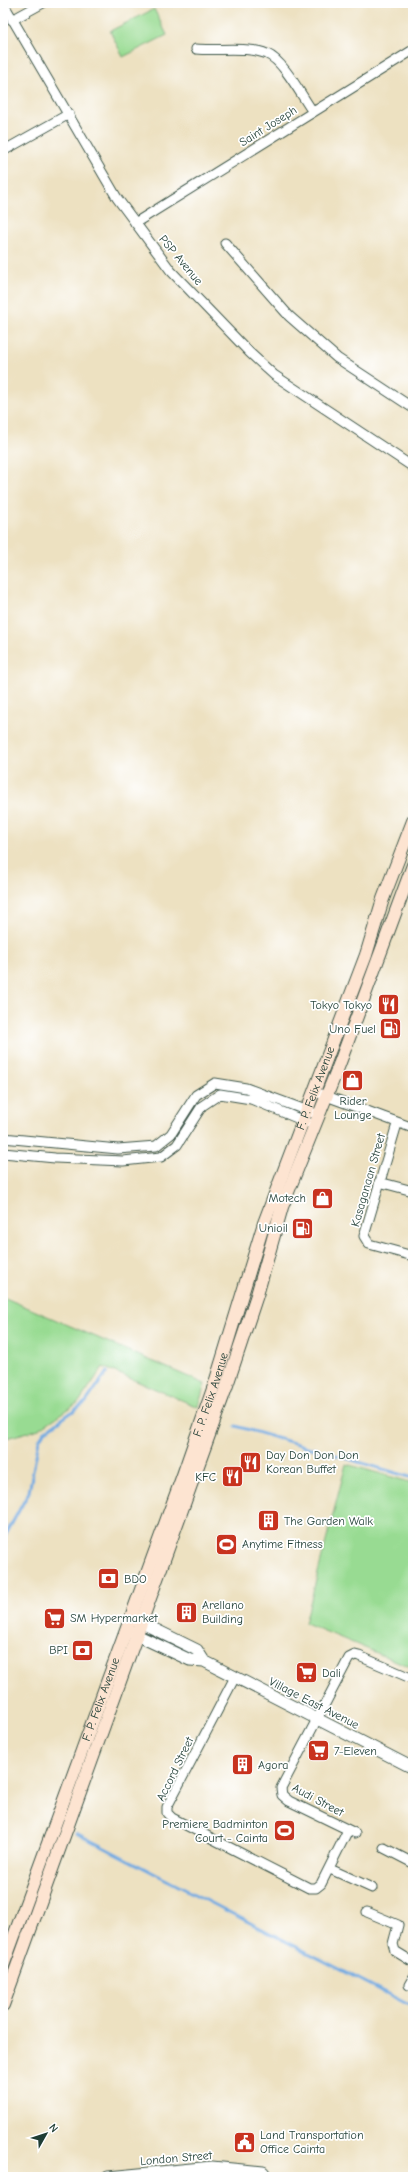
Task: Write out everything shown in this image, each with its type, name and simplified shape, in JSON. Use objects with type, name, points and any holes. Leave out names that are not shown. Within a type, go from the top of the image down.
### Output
[{"type":"main road","name":"F. P. Felix Avenue","points":[[3,1966],[212,1390],[244,1292],[264,1223],[366,955],[384,899],[413,821]]},
{"type":"main road","name":"F. P. Felix Avenue","points":[[3,2005],[241,1346],[282,1207],[327,1096],[413,865]]},
{"type":"street","name":"PSP Avenue","points":[[3,3],[117,198],[171,271],[250,353],[274,375],[413,467]]},
{"type":"street","points":[[12,20],[42,3]]},
{"type":"street","points":[[196,49],[256,51],[267,54],[280,64],[313,112]]},
{"type":"street","name":"Saint Joseph","points":[[135,223],[413,50]]},
{"type":"street","points":[[3,151],[69,114]]},
{"type":"street","points":[[225,243],[289,316],[337,358],[413,408]]},
{"type":"street","points":[[3,1138],[118,1149],[156,1146],[171,1134],[196,1095],[215,1083],[246,1088],[317,1120]]},
{"type":"street","points":[[314,1091],[397,1124],[413,1128]]},
{"type":"street","points":[[3,1153],[55,1158],[123,1161],[161,1157],[177,1145],[202,1106],[220,1094],[252,1099],[304,1115]]},
{"type":"street","name":"Kasaganaan Street","points":[[397,1124],[364,1236],[369,1244],[413,1256]]},
{"type":"street","points":[[55,1158],[58,1144]]},
{"type":"street","points":[[379,1182],[413,1191]]},
{"type":"street","name":"Village East Avenue","points":[[130,1617],[197,1650],[204,1661]]},
{"type":"street","name":"Village East Avenue","points":[[126,1630],[190,1660],[204,1661],[413,1768]]},
{"type":"street","points":[[157,1644],[162,1633]]},
{"type":"street","name":"Audi Street","points":[[352,1831],[289,1801],[282,1795],[280,1788],[347,1661],[352,1656],[359,1656],[413,1679]]},
{"type":"street","name":"Accord Street","points":[[235,1677],[167,1807],[167,1813],[172,1818],[309,1888],[316,1888],[321,1884],[352,1831]]},
{"type":"street","points":[[384,1848],[413,1863]]},
{"type":"street","points":[[330,1869],[372,1888]]},
{"type":"street","points":[[367,1912],[398,1925],[393,1944],[395,1951],[413,1962]]},
{"type":"street","name":"London Street","points":[[108,2177],[212,2166],[263,2172],[267,2177]]},
{"type":"green space","points":[[154,9],[167,35],[123,57],[110,31]]},
{"type":"green space","points":[[3,1297],[205,1384],[198,1407],[103,1367],[79,1402],[39,1429],[3,1439]]},
{"type":"green space","points":[[346,1464],[413,1483],[413,1668],[305,1623]]},
{"type":"waterway","points":[[3,1540],[29,1492],[39,1440],[44,1432],[86,1402],[107,1372]]},
{"type":"waterway","points":[[236,1426],[413,1478]]},
{"type":"waterway","points":[[76,1833],[413,2007]]},
{"type":"place","name":"Tokyo Tokyo","points":[[388,1005]]},
{"type":"place","name":"Uno Fuel","points":[[391,1029]]},
{"type":"place","name":"Rider Lounge","points":[[353,1080]]},
{"type":"place","name":"Motech","points":[[322,1198]]},
{"type":"place","name":"Unioil","points":[[303,1228]]},
{"type":"place","name":"Day Don Don Don Korean Buffet","points":[[251,1462]]},
{"type":"place","name":"KFC","points":[[232,1477]]},
{"type":"place","name":"The Garden Walk","points":[[268,1521]]},
{"type":"place","name":"Anytime Fitness","points":[[227,1544]]},
{"type":"place","name":"BDO","points":[[108,1579]]},
{"type":"place","name":"Arellano Building","points":[[186,1612]]},
{"type":"place","name":"SM Hypermarket","points":[[54,1618]]},
{"type":"place","name":"BPI","points":[[83,1650]]},
{"type":"place","name":"Dali","points":[[306,1673]]},
{"type":"place","name":"7-Eleven","points":[[319,1751]]},
{"type":"place","name":"Agora","points":[[243,1765]]},
{"type":"place","name":"Premiere Badminton Court - Cainta","points":[[284,1831]]},
{"type":"place","name":"Land Transportation Office Cainta","points":[[245,2142]]}]
